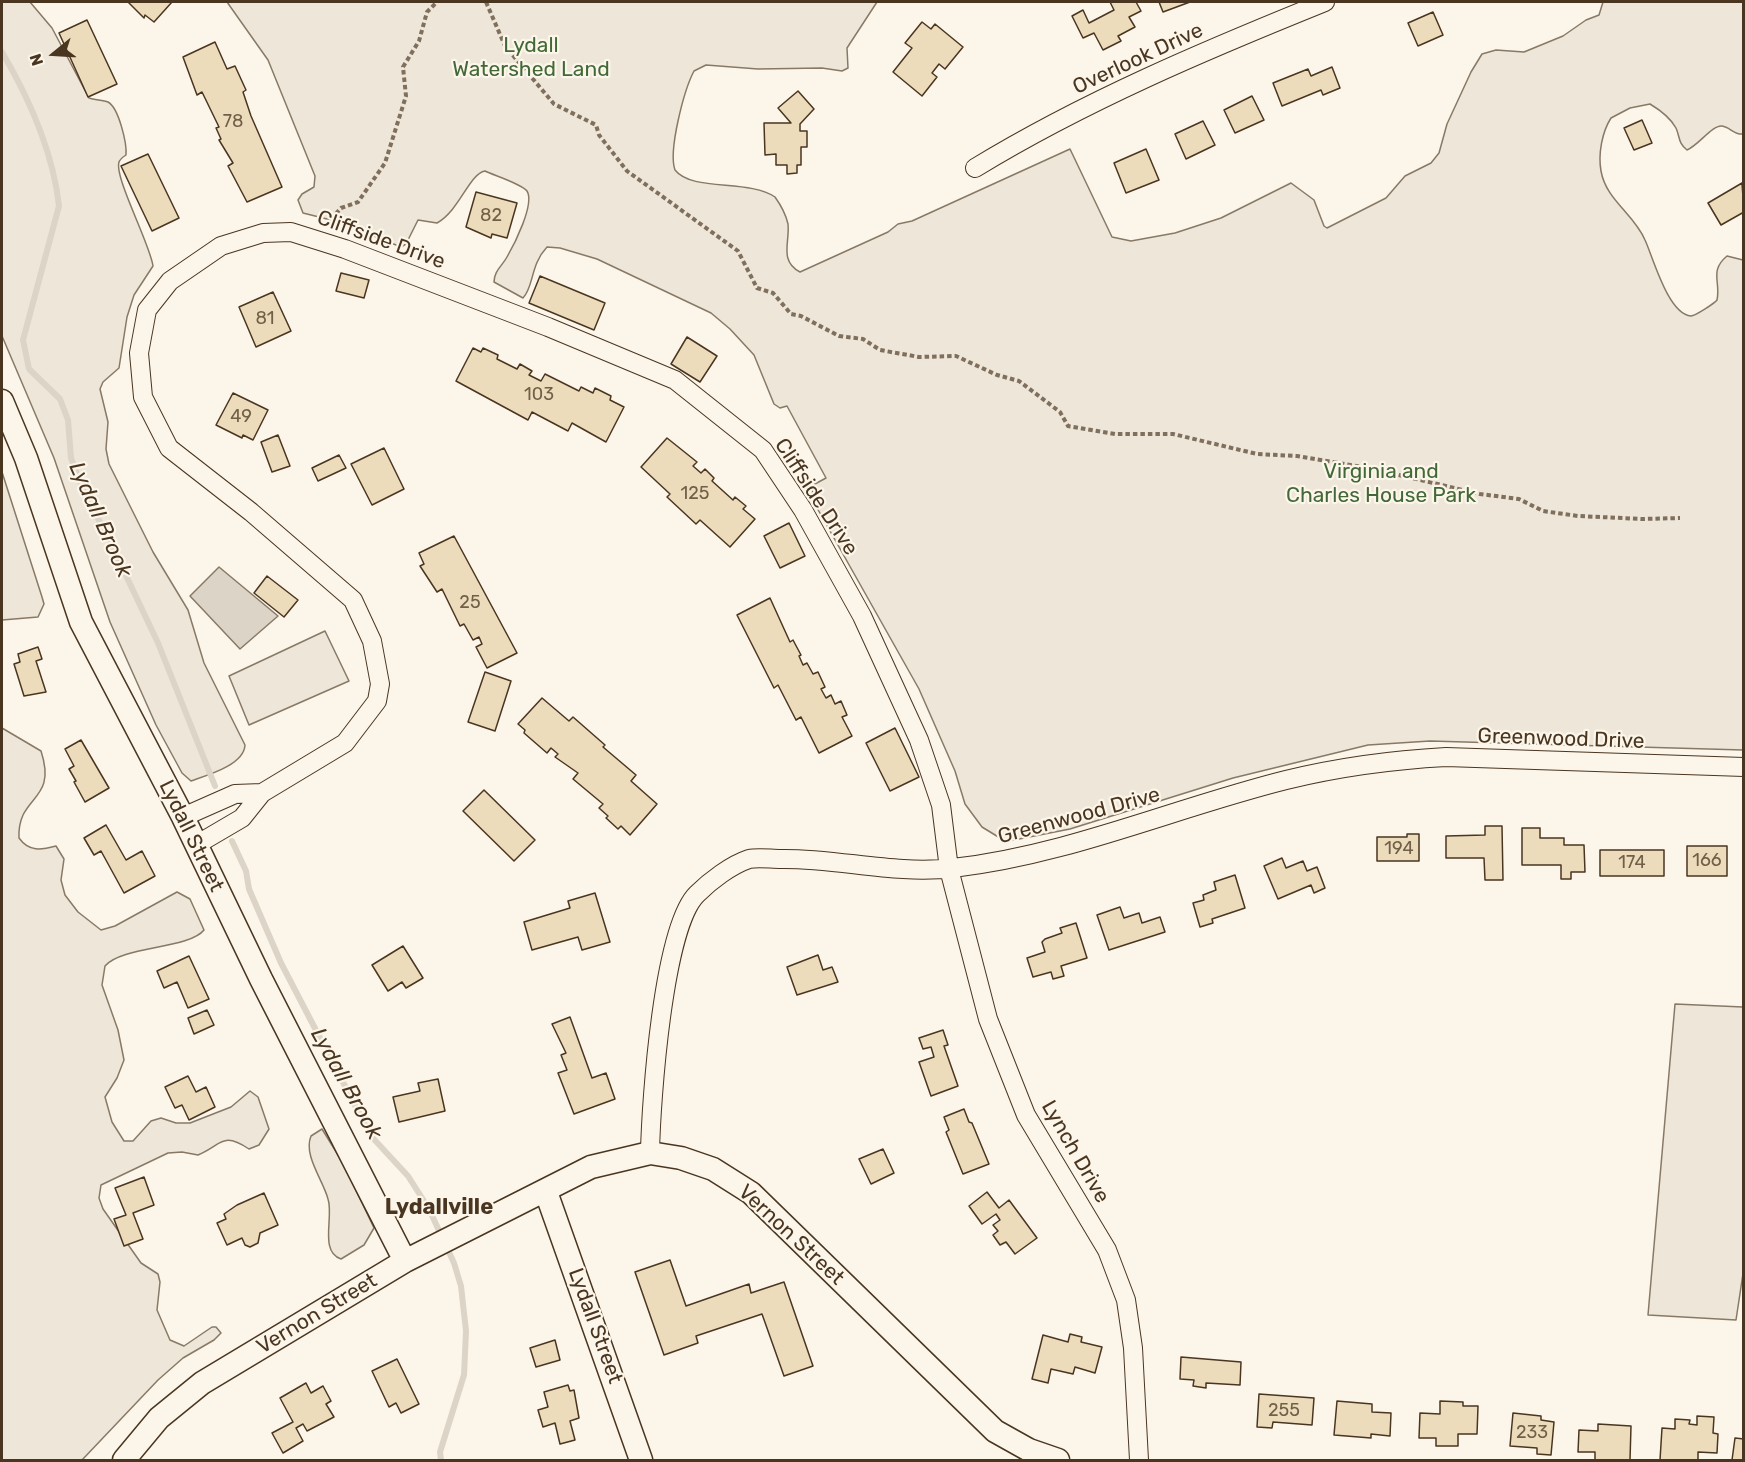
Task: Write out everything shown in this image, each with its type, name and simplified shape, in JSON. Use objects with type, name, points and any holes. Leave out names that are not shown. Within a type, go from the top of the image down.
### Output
[{"type":"street","name":"Overlook Drive","points":[[975,168],[1033,132],[1244,34],[1325,2]]},
{"type":"street","name":"Cliffside Drive","points":[[196,845],[242,818],[262,793],[345,743],[377,701],[380,684],[372,641],[352,600],[251,512],[169,448],[143,397],[139,353],[147,310],[170,281],[221,246],[263,233],[291,232],[548,327],[675,380],[763,450],[803,510],[862,616],[919,740],[941,805],[949,868]]},
{"type":"street","name":"Lydall Street","points":[[2,401],[26,458],[81,622],[183,817],[265,989],[405,1261]]},
{"type":"street","name":"Greenwood Drive","points":[[650,1153],[650,1125],[670,955],[679,922],[695,895],[722,874],[750,859],[810,858],[897,869],[949,868],[1043,852],[1285,780],[1354,765],[1446,758],[1743,767]]},
{"type":"street","name":"Cliffside Drive","points":[[183,817],[235,794],[262,793]]},
{"type":"street","name":"Lynch Drive","points":[[949,868],[988,1018],[1026,1116],[1107,1251],[1126,1300],[1133,1348],[1139,1461]]},
{"type":"street","name":"Vernon Street","points":[[123,1461],[159,1419],[202,1383],[405,1261],[546,1192],[591,1167],[650,1153],[681,1158],[713,1169],[751,1193],[996,1431],[1029,1450],[1058,1461]]},
{"type":"street","name":"Lydall Street","points":[[546,1192],[641,1461]]},
{"type":"path","points":[[313,239],[341,208],[358,202],[385,163],[406,96],[403,67],[419,41],[427,12],[437,2]]},
{"type":"path","points":[[486,2],[505,46],[554,104],[596,125],[599,135],[627,171],[738,251],[757,288],[773,293],[791,314],[801,316],[839,336],[863,339],[880,350],[919,357],[956,356],[996,375],[1019,381],[1060,412],[1068,426],[1115,434],[1173,434],[1257,454],[1297,456],[1370,468],[1480,494],[1519,499],[1543,511],[1578,516],[1680,518]]},
{"type":"green space","points":[[2,2],[30,2],[52,28],[89,98],[106,101],[116,111],[124,135],[126,155],[119,161],[119,170],[153,266],[134,295],[127,317],[119,368],[103,382],[100,389],[108,422],[106,449],[109,464],[153,552],[188,610],[204,663],[245,745],[239,758],[232,764],[191,781],[182,773],[156,725],[110,622],[54,458],[2,336]]},
{"type":"green space","name":"Virginia and Charles House Park","points":[[227,2],[877,2],[847,48],[848,68],[842,71],[822,68],[758,69],[706,65],[694,71],[682,106],[675,135],[673,161],[675,170],[683,177],[694,181],[751,188],[775,197],[788,224],[788,257],[794,268],[800,272],[888,232],[898,224],[912,221],[1070,149],[1112,237],[1131,241],[1175,233],[1221,218],[1291,183],[1314,200],[1324,226],[1327,228],[1386,198],[1405,176],[1431,163],[1439,153],[1447,124],[1482,54],[1496,50],[1524,52],[1563,36],[1586,20],[1599,15],[1603,2],[1743,2],[1743,134],[1722,126],[1718,127],[1687,150],[1671,120],[1650,104],[1630,108],[1611,118],[1603,136],[1600,158],[1601,171],[1608,190],[1640,231],[1668,296],[1683,313],[1691,316],[1717,300],[1718,267],[1727,256],[1743,260],[1743,750],[1430,741],[1368,745],[1233,778],[1070,829],[1014,840],[1000,838],[982,827],[965,804],[955,771],[919,689],[812,499],[813,485],[826,478],[787,406],[780,408],[774,404],[754,355],[730,329],[711,313],[597,259],[560,248],[547,247],[538,261],[529,288],[523,298],[494,282],[523,224],[529,197],[527,191],[519,185],[485,171],[474,179],[452,210],[437,223],[418,220],[406,244],[401,247],[339,222],[303,213],[298,200],[302,194],[314,187],[315,176],[268,60]]},
{"type":"green space","points":[[2,472],[44,604],[38,617],[2,620]]},
{"type":"green space","points":[[325,631],[349,681],[249,725],[229,676]]},
{"type":"green space","points":[[2,728],[41,751],[45,768],[44,780],[41,790],[24,813],[19,838],[31,848],[56,846],[64,859],[61,880],[65,895],[78,912],[101,930],[115,926],[177,892],[190,899],[204,930],[185,941],[126,955],[114,959],[105,966],[102,985],[118,1030],[124,1060],[117,1078],[105,1097],[112,1122],[124,1141],[133,1141],[151,1121],[161,1118],[176,1123],[190,1123],[231,1107],[250,1091],[258,1097],[269,1129],[259,1145],[249,1149],[227,1140],[198,1155],[182,1152],[168,1153],[101,1185],[99,1198],[103,1209],[141,1263],[158,1274],[160,1282],[157,1310],[170,1340],[184,1346],[212,1327],[216,1327],[221,1333],[214,1340],[183,1358],[158,1380],[82,1460],[2,1460]]},
{"type":"green space","points":[[1675,1004],[1743,1007],[1744,1267],[1736,1320],[1648,1315]]},
{"type":"green space","points":[[322,1129],[343,1163],[374,1228],[364,1245],[341,1259],[334,1255],[331,1249],[328,1199],[310,1151],[311,1136]]},
{"type":"shaded area","points":[[219,567],[278,616],[240,649],[190,596]]},
{"type":"building","points":[[128,2],[172,2],[154,22],[145,15],[144,18]]},
{"type":"building","points":[[1110,2],[1136,2],[1141,11],[1129,17],[1135,27],[1118,36],[1121,41],[1103,50],[1094,33],[1083,38],[1072,16],[1083,10],[1089,23],[1114,10]]},
{"type":"building","points":[[1159,2],[1190,2],[1163,12]]},
{"type":"building","points":[[1433,12],[1443,35],[1418,46],[1408,23]]},
{"type":"building","points":[[87,20],[117,84],[88,97],[59,33]]},
{"type":"building","points":[[922,22],[931,29],[935,24],[963,47],[945,69],[939,64],[932,73],[937,77],[922,96],[893,72],[912,48],[905,43]]},
{"type":"building","points":[[215,42],[227,69],[235,66],[246,90],[243,92],[251,116],[282,187],[247,202],[228,166],[233,163],[219,140],[221,139],[216,128],[219,127],[202,92],[197,95],[183,57]]},
{"type":"building","points":[[1332,67],[1340,88],[1323,95],[1321,90],[1282,106],[1273,83],[1308,69],[1311,76]]},
{"type":"building","points":[[798,91],[814,109],[800,124],[800,131],[807,131],[807,147],[801,147],[801,165],[797,165],[797,173],[787,174],[787,165],[776,165],[776,154],[765,155],[764,123],[791,123],[778,108]]},
{"type":"building","points":[[1252,96],[1264,120],[1235,133],[1224,110]]},
{"type":"building","points":[[1642,120],[1652,143],[1634,150],[1624,128]]},
{"type":"building","points":[[1203,121],[1215,145],[1186,159],[1175,134]]},
{"type":"building","points":[[1146,149],[1159,180],[1126,193],[1114,163]]},
{"type":"building","points":[[148,154],[179,218],[152,231],[121,166]]},
{"type":"building","points":[[1742,183],[1744,212],[1721,225],[1708,203]]},
{"type":"building","points":[[476,192],[517,203],[507,238],[492,234],[491,238],[466,227]]},
{"type":"building","points":[[341,273],[369,280],[364,298],[336,291]]},
{"type":"building","points":[[540,276],[605,303],[594,330],[529,303]]},
{"type":"building","points":[[273,292],[291,331],[256,347],[239,307]]},
{"type":"building","points":[[687,337],[717,356],[700,382],[671,364]]},
{"type":"building","points":[[473,348],[481,352],[483,348],[498,355],[497,359],[517,369],[520,364],[532,371],[529,375],[541,381],[545,374],[579,391],[581,387],[593,393],[595,388],[611,396],[610,400],[624,407],[606,442],[572,423],[568,431],[532,412],[528,420],[456,381]]},
{"type":"building","points":[[233,393],[268,410],[253,440],[243,435],[242,438],[216,425]]},
{"type":"building","points":[[278,435],[290,466],[272,472],[261,442]]},
{"type":"building","points":[[667,438],[697,462],[693,466],[701,473],[705,469],[714,478],[712,481],[733,500],[735,497],[746,506],[743,509],[755,519],[730,547],[700,520],[696,524],[667,497],[670,494],[641,467]]},
{"type":"building","points":[[384,448],[404,489],[372,505],[351,464]]},
{"type":"building","points":[[339,455],[346,468],[318,481],[312,468]]},
{"type":"building","points":[[789,523],[805,556],[780,568],[764,536]]},
{"type":"building","points":[[454,536],[517,653],[487,668],[476,647],[482,644],[479,637],[473,640],[464,624],[460,626],[442,589],[437,592],[420,566],[424,564],[419,553]]},
{"type":"building","points":[[267,576],[298,600],[284,617],[254,593]]},
{"type":"building","points":[[770,598],[790,642],[793,640],[801,655],[799,656],[803,665],[807,663],[813,674],[818,672],[825,687],[821,689],[826,698],[831,695],[835,704],[841,701],[847,715],[842,717],[852,736],[819,753],[801,717],[796,720],[778,685],[774,688],[737,615]]},
{"type":"building","points":[[38,647],[42,659],[36,661],[46,692],[24,696],[14,664],[20,662],[18,654]]},
{"type":"building","points":[[485,672],[511,681],[495,731],[468,722]]},
{"type":"building","points":[[542,698],[569,721],[573,717],[605,745],[603,747],[636,775],[631,781],[657,804],[630,835],[621,826],[618,829],[606,818],[608,816],[599,808],[603,804],[573,779],[578,773],[555,757],[558,754],[551,748],[547,753],[524,733],[525,730],[518,724]]},
{"type":"building","points":[[895,728],[919,777],[890,791],[866,743]]},
{"type":"building","points":[[81,740],[109,788],[85,802],[69,769],[74,766],[65,749]]},
{"type":"building","points":[[484,790],[535,840],[514,861],[463,811]]},
{"type":"building","points":[[106,825],[126,860],[142,851],[155,876],[124,893],[101,851],[94,855],[84,838]]},
{"type":"building","points":[[1485,826],[1502,826],[1503,880],[1485,880],[1484,858],[1446,858],[1446,836],[1485,835]]},
{"type":"building","points":[[1522,828],[1540,828],[1540,838],[1564,838],[1564,845],[1584,845],[1585,872],[1571,872],[1571,879],[1561,879],[1561,865],[1522,865]]},
{"type":"building","points":[[1407,834],[1419,834],[1419,861],[1377,861],[1377,837],[1407,837]]},
{"type":"building","points":[[1687,846],[1727,846],[1727,876],[1687,876]]},
{"type":"building","points":[[1600,850],[1664,850],[1664,876],[1600,876]]},
{"type":"building","points":[[1282,858],[1286,868],[1303,861],[1307,871],[1317,867],[1325,888],[1314,893],[1311,885],[1278,899],[1264,866]]},
{"type":"building","points":[[1235,875],[1245,908],[1212,919],[1213,923],[1200,927],[1193,903],[1204,900],[1203,895],[1216,890],[1214,882]]},
{"type":"building","points":[[595,893],[610,942],[582,950],[578,937],[532,950],[524,922],[570,908],[568,901]]},
{"type":"building","points":[[1120,907],[1124,918],[1139,913],[1142,923],[1160,917],[1165,932],[1109,950],[1097,915]]},
{"type":"building","points":[[1076,923],[1087,958],[1061,966],[1064,976],[1053,979],[1051,972],[1033,977],[1027,958],[1045,952],[1042,942],[1045,939],[1062,933],[1060,928]]},
{"type":"building","points":[[403,946],[423,978],[406,988],[402,982],[388,991],[372,965]]},
{"type":"building","points":[[818,955],[823,970],[832,967],[838,982],[797,995],[787,967]]},
{"type":"building","points":[[189,956],[209,999],[188,1008],[177,982],[164,988],[157,971]]},
{"type":"building","points":[[207,1010],[214,1025],[194,1034],[188,1018]]},
{"type":"building","points":[[570,1017],[592,1078],[606,1073],[615,1099],[574,1114],[558,1073],[567,1070],[561,1055],[566,1053],[552,1024]]},
{"type":"building","points":[[943,1030],[948,1045],[944,1046],[958,1086],[931,1096],[919,1062],[934,1057],[931,1047],[923,1049],[919,1038]]},
{"type":"building","points":[[188,1076],[196,1092],[206,1087],[215,1107],[189,1120],[182,1105],[175,1108],[165,1087]]},
{"type":"building","points":[[438,1079],[445,1111],[399,1122],[393,1097],[420,1091],[418,1083]]},
{"type":"building","points":[[964,1109],[989,1164],[963,1174],[946,1132],[949,1130],[944,1117]]},
{"type":"building","points":[[883,1149],[894,1173],[871,1184],[859,1159]]},
{"type":"building","points":[[144,1177],[154,1205],[133,1213],[143,1239],[124,1246],[114,1219],[126,1215],[115,1188]]},
{"type":"building","points":[[987,1192],[999,1208],[1009,1200],[1037,1238],[1015,1254],[1006,1242],[1000,1245],[993,1235],[998,1231],[993,1225],[1000,1220],[996,1214],[982,1224],[969,1206]]},
{"type":"building","points":[[264,1193],[278,1225],[260,1233],[258,1243],[250,1247],[245,1245],[242,1238],[227,1245],[217,1223],[226,1219],[224,1214],[237,1205]]},
{"type":"building","points":[[670,1260],[686,1306],[749,1284],[751,1293],[784,1282],[813,1366],[784,1376],[762,1314],[696,1336],[698,1343],[664,1355],[635,1272]]},
{"type":"building","points":[[1070,1334],[1082,1337],[1081,1342],[1102,1347],[1095,1373],[1075,1367],[1073,1374],[1051,1369],[1048,1383],[1032,1379],[1043,1335],[1068,1342]]},
{"type":"building","points":[[555,1340],[560,1360],[536,1367],[530,1348]]},
{"type":"building","points":[[1181,1357],[1241,1362],[1240,1385],[1206,1383],[1206,1388],[1193,1386],[1194,1380],[1180,1379]]},
{"type":"building","points":[[397,1359],[419,1404],[401,1413],[396,1403],[389,1407],[372,1371]]},
{"type":"building","points":[[306,1383],[311,1393],[323,1386],[331,1401],[326,1404],[334,1417],[307,1431],[303,1424],[296,1428],[303,1441],[283,1453],[272,1433],[293,1422],[280,1398]]},
{"type":"building","points":[[568,1385],[570,1391],[574,1390],[579,1418],[570,1421],[575,1440],[560,1444],[555,1423],[543,1427],[538,1410],[548,1407],[544,1392]]},
{"type":"building","points":[[1259,1394],[1314,1398],[1312,1425],[1273,1422],[1272,1428],[1257,1427]]},
{"type":"building","points":[[1337,1401],[1372,1404],[1372,1412],[1391,1413],[1390,1436],[1371,1434],[1371,1438],[1334,1435]]},
{"type":"building","points":[[1440,1401],[1463,1402],[1463,1406],[1478,1406],[1477,1434],[1458,1434],[1458,1446],[1436,1446],[1436,1438],[1419,1438],[1420,1413],[1440,1414]]},
{"type":"building","points":[[1513,1413],[1541,1416],[1541,1420],[1554,1422],[1551,1455],[1537,1454],[1537,1448],[1510,1446]]},
{"type":"building","points":[[1697,1416],[1714,1417],[1713,1433],[1718,1434],[1717,1453],[1698,1452],[1698,1460],[1660,1460],[1662,1428],[1675,1429],[1675,1419],[1690,1420],[1689,1424],[1697,1425]]},
{"type":"building","points":[[1598,1424],[1631,1426],[1630,1460],[1595,1460],[1595,1452],[1578,1452],[1579,1430],[1598,1431]]},
{"type":"building","points":[[1735,1438],[1744,1439],[1744,1460],[1732,1460]]},
{"type":"waterway","name":"Lydall Brook","points":[[2,52],[38,126],[51,166],[59,206],[23,340],[29,369],[60,399],[68,420],[71,458],[88,503],[102,525],[158,643],[215,786]]},
{"type":"waterway","name":"Lydall Brook","points":[[232,841],[246,871],[249,889],[281,963],[371,1136],[408,1176],[429,1209],[454,1263],[461,1286],[466,1331],[464,1375],[440,1452],[441,1460]]},
{"type":"district","name":"Lydallville","points":[[439,1208]]},
{"type":"park label","name":"Lydall Watershed Land","points":[[531,58]]}]
